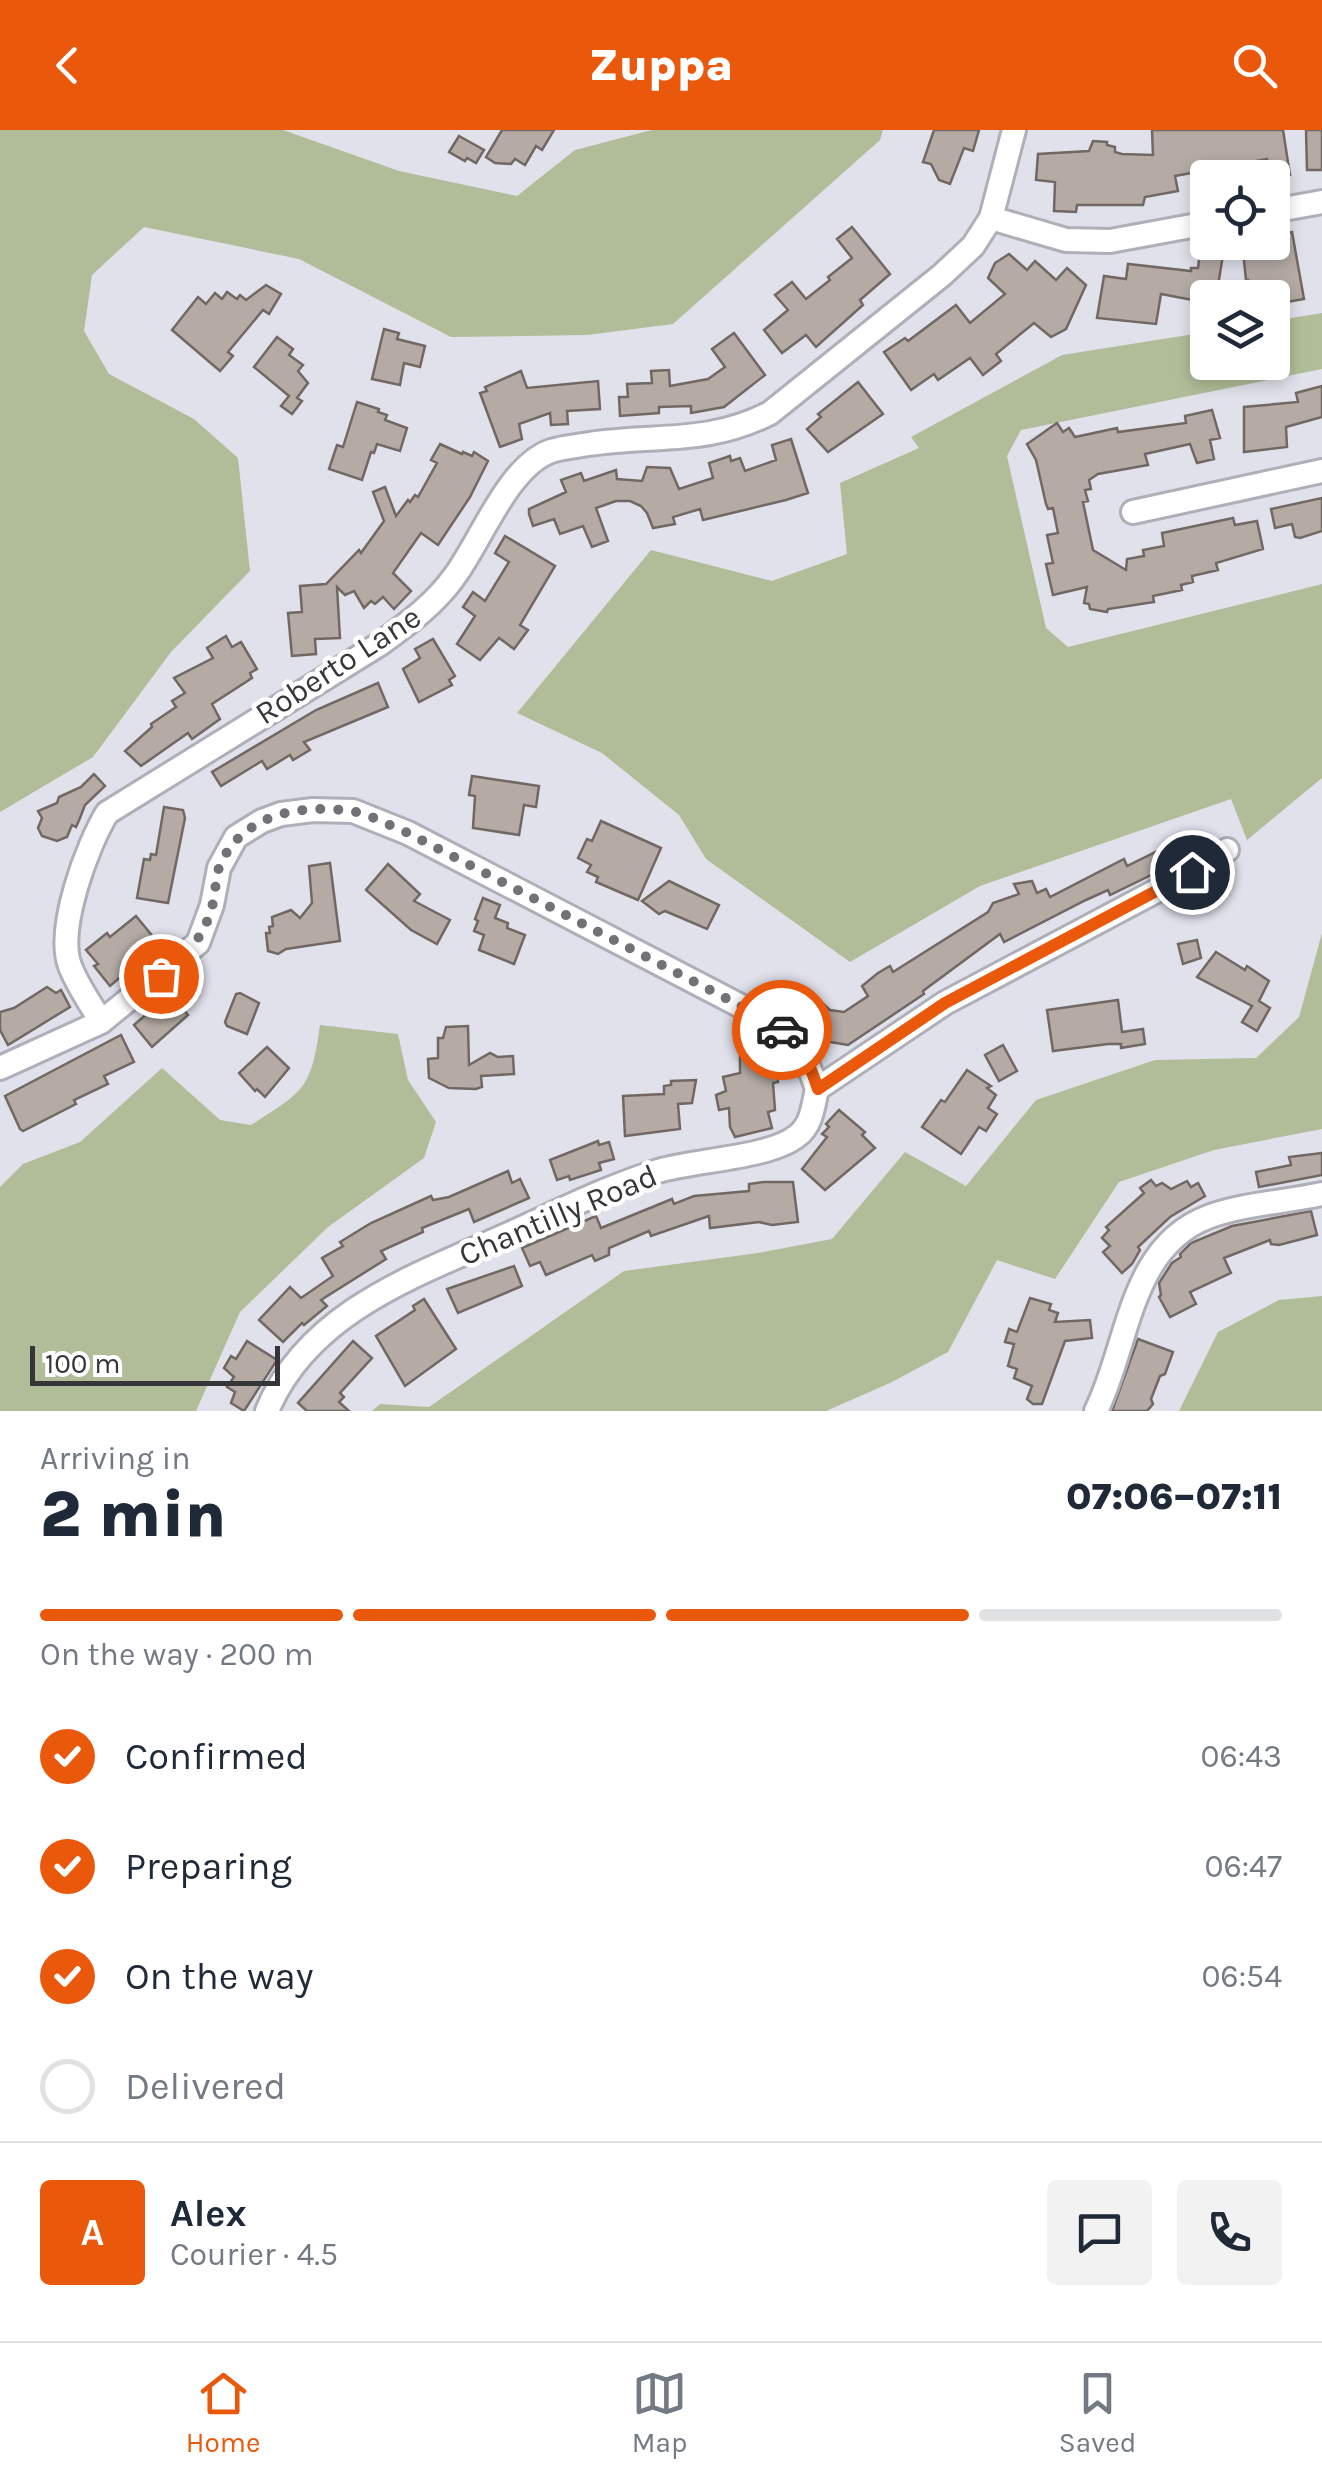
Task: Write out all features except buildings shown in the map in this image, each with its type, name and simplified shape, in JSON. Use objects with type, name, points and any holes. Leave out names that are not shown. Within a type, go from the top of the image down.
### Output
[{"type":"street","name":"Roberto Lane","points":[[101,1022],[68,963],[69,916],[88,845],[107,813],[380,644],[420,615],[454,578],[522,470],[550,451],[596,443],[712,435],[742,428],[770,413],[942,276],[973,246],[991,218],[1014,130]]},
{"type":"street","points":[[1290,208],[1322,202]]},
{"type":"street","points":[[991,218],[1066,240],[1110,241],[1190,226]]},
{"type":"street","points":[[1133,512],[1322,471]]},
{"type":"street","points":[[0,1068],[101,1022],[198,943],[212,905],[218,868],[236,836],[262,820],[282,814],[353,811],[408,833],[762,1017],[791,1036],[807,1057],[818,1089],[945,1003],[1192,872],[1226,850]]},
{"type":"street","name":"Chantilly Road","points":[[267,1411],[295,1362],[330,1327],[382,1291],[606,1190],[660,1170],[772,1148],[797,1137],[810,1122],[818,1089]]},
{"type":"street","points":[[1096,1411],[1146,1272],[1159,1250],[1175,1234],[1212,1215],[1322,1194]]},
{"type":"green space","points":[[0,130],[283,130],[399,171],[517,196],[575,150],[652,130],[883,130],[880,140],[673,324],[587,335],[451,337],[299,259],[144,227],[92,275],[84,331],[109,374],[194,419],[238,458],[250,571],[171,652],[93,757],[0,812]]},
{"type":"green space","points":[[1322,313],[1322,369],[1290,375],[1290,318]]},
{"type":"green space","points":[[1190,335],[1190,380],[1268,380],[1021,430],[1007,456],[1046,628],[1068,647],[1322,584],[1322,778],[1247,840],[1231,799],[980,886],[850,962],[706,859],[679,815],[602,753],[517,713],[651,550],[772,581],[847,554],[840,483],[919,448],[911,437],[1062,355]]},
{"type":"green space","points":[[1322,933],[1322,1129],[1214,1150],[1119,1182],[1055,1279],[997,1260],[948,1352],[890,1383],[826,1411],[372,1411],[380,1404],[429,1407],[624,1271],[832,1239],[905,1152],[966,1186],[1036,1100],[1155,1060],[1256,1058],[1299,1017]]},
{"type":"green space","points":[[320,1025],[398,1034],[408,1080],[436,1122],[424,1158],[328,1227],[240,1312],[196,1411],[0,1411],[0,1187],[23,1164],[80,1142],[162,1068],[220,1120],[251,1125],[302,1087],[313,1063]]},
{"type":"green space","points":[[1322,1296],[1322,1411],[1179,1411],[1218,1332],[1279,1300]]},
{"type":"way so far","points":[[161,976],[198,943],[212,905],[218,868],[236,836],[262,820],[282,814],[353,811],[408,833],[782,1030]]},
{"type":"route","points":[[782,1030],[807,1057],[818,1089],[945,1003],[1192,872]]}]
